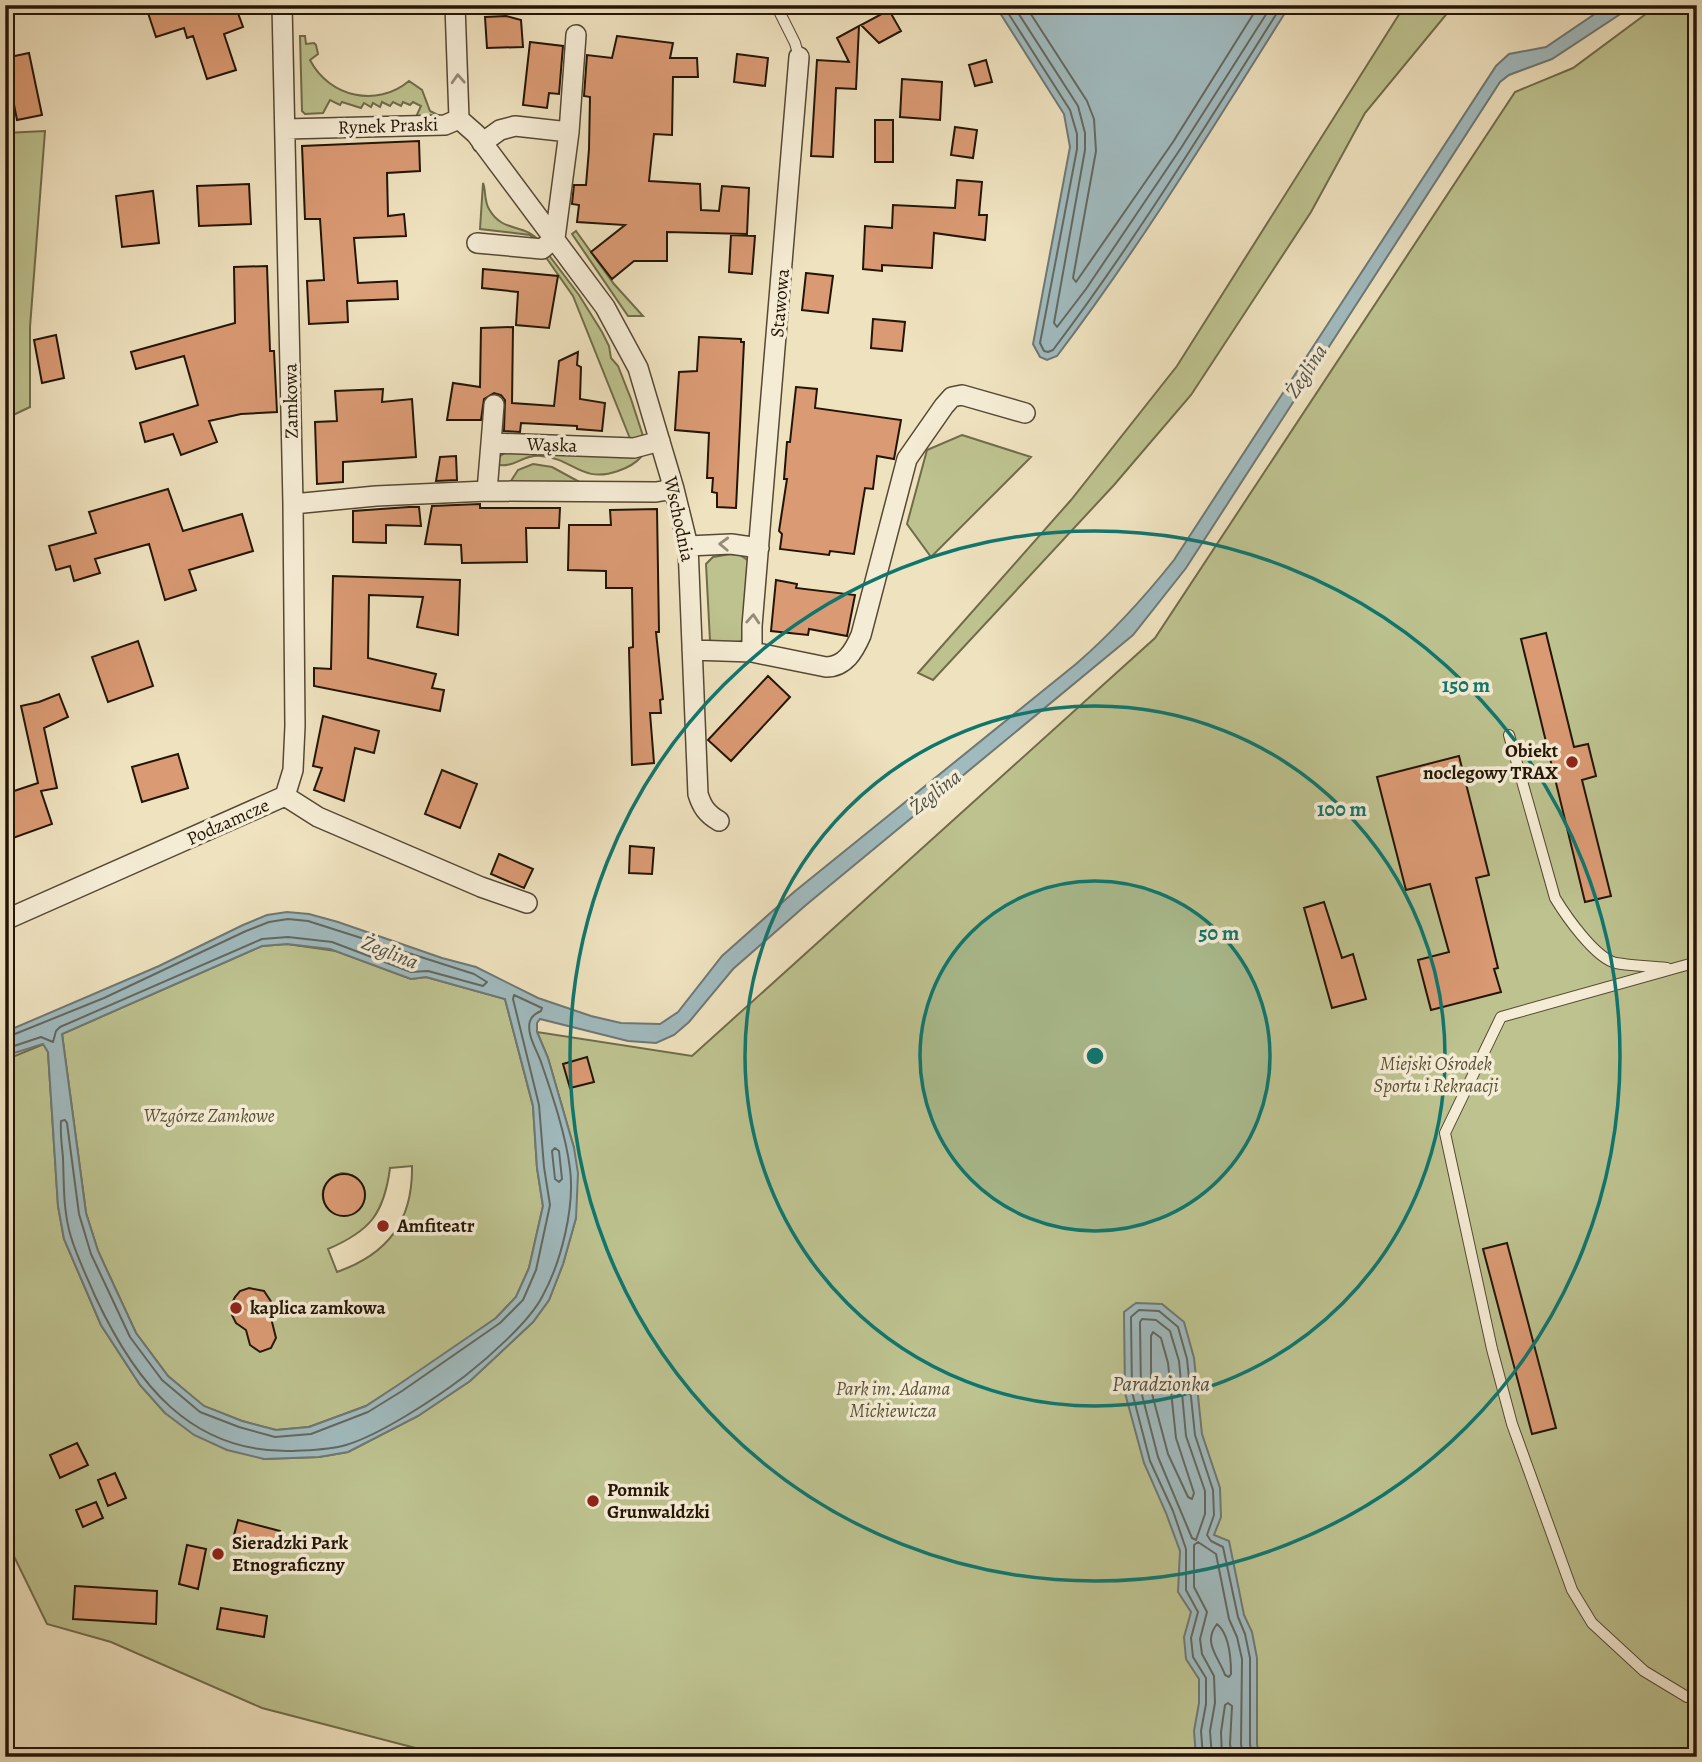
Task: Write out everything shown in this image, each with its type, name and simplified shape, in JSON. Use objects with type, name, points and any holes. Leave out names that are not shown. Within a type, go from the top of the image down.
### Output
[{"type":"street","name":"Zamkowa","points":[[282,5],[295,726],[293,770],[285,796]]},
{"type":"street","name":"Rynek Praski","points":[[286,129],[445,125],[459,119],[455,5]]},
{"type":"street","points":[[477,243],[542,249],[555,238],[569,132],[576,35]]},
{"type":"street","name":"Stawowa","points":[[752,652],[799,57]]},
{"type":"street","name":"Wschodnia","points":[[459,119],[482,143],[605,307],[638,368],[688,546],[698,794],[702,805],[719,821]]},
{"type":"street","points":[[482,143],[500,130],[515,126],[569,132]]},
{"type":"street","points":[[692,649],[752,652],[835,667],[853,653],[861,635],[907,459],[944,406],[952,397],[962,395],[1025,413]]},
{"type":"street","points":[[487,491],[494,405]]},
{"type":"street","name":"Wąska","points":[[491,443],[634,448],[660,441]]},
{"type":"street","points":[[293,504],[376,496],[487,491],[656,492],[674,489]]},
{"type":"street","points":[[688,546],[731,544],[759,548]]},
{"type":"street","name":"Podzamcze","points":[[5,919],[285,796],[318,817],[481,887],[527,903]]},
{"type":"lane","points":[[776,5],[799,57]]},
{"type":"lane","points":[[1509,735],[1555,898],[1568,918],[1584,938],[1613,962],[1672,968]]},
{"type":"lane","points":[[1697,962],[1501,1017],[1444,1133],[1489,1336],[1512,1424],[1572,1590],[1592,1623],[1644,1671],[1687,1697],[1697,1695]]},
{"type":"green space","points":[[1405,5],[1454,5],[1365,113],[1311,212],[1191,395],[1114,485],[933,680],[918,673],[1071,500],[1177,366]]},
{"type":"green space","name":"Park im. Adama Mickiewicza","points":[[1658,5],[1697,5],[1697,1757],[450,1757],[262,1708],[111,1642],[47,1624],[5,1538],[5,1060],[44,1044],[48,1052],[58,1206],[64,1239],[101,1325],[140,1385],[165,1413],[264,1459],[319,1457],[348,1452],[418,1416],[470,1381],[533,1322],[549,1300],[563,1264],[576,1218],[574,1148],[548,1058],[537,1032],[692,1056],[1155,638],[1515,92],[1573,68]]},
{"type":"green space","points":[[300,36],[305,36],[306,44],[316,45],[318,54],[310,60],[318,73],[341,90],[369,96],[383,94],[409,81],[422,90],[430,111],[440,116],[415,119],[421,106],[413,102],[410,105],[403,102],[401,106],[393,102],[390,106],[382,102],[380,107],[373,103],[371,107],[364,103],[361,108],[342,102],[340,105],[330,100],[323,113],[305,114],[302,111]]},
{"type":"green space","points":[[45,131],[30,327],[30,407],[5,419],[5,133]]},
{"type":"green space","points":[[483,183],[487,206],[495,217],[507,225],[527,232],[540,242],[537,243],[530,235],[480,229]]},
{"type":"green space","points":[[576,231],[614,284],[643,316],[628,316],[572,234]]},
{"type":"green space","points":[[548,254],[579,295],[602,332],[631,399],[644,439],[631,441],[573,296],[545,256]]},
{"type":"green space","points":[[962,435],[1031,457],[931,557],[907,524],[927,450]]},
{"type":"green space","points":[[506,452],[641,457],[628,467],[605,474],[586,472],[541,456],[528,457],[507,465],[495,464]]},
{"type":"green space","points":[[533,464],[552,467],[585,485],[509,484],[518,470]]},
{"type":"green space","points":[[740,555],[752,563],[744,639],[722,645],[710,641],[706,564],[713,557]]},
{"type":"green space","name":"Wzgórze Zamkowe","points":[[287,944],[336,951],[411,979],[426,977],[505,999],[533,1106],[537,1168],[543,1206],[529,1268],[516,1297],[496,1318],[366,1406],[309,1427],[276,1430],[203,1406],[168,1376],[136,1333],[98,1251],[86,1213],[62,1034],[262,946]],"holes":[[[412,1166],[408,1203],[394,1233],[370,1256],[337,1272],[328,1249],[355,1235],[372,1219],[384,1198],[390,1168]],[[342,1173],[353,1176],[364,1188],[363,1204],[358,1211],[350,1215],[332,1212],[325,1205],[323,1197],[326,1183]]]},
{"type":"water","points":[[995,5],[1290,5],[1119,271],[1057,356],[1047,360],[1040,357],[1033,344],[1070,147],[1064,114]]},
{"type":"water","name":"Żeglina","points":[[1608,5],[1634,5],[1552,59],[1509,75],[1500,82],[1186,568],[1133,635],[806,905],[733,969],[689,1022],[674,1035],[656,1043],[628,1041],[540,1019],[537,1032],[548,1058],[574,1148],[578,1173],[576,1218],[563,1264],[549,1300],[533,1322],[470,1381],[418,1416],[348,1452],[319,1457],[264,1459],[227,1450],[194,1435],[165,1413],[140,1385],[101,1325],[64,1239],[58,1206],[48,1052],[43,1044],[5,1056],[5,1032],[159,966],[243,925],[267,915],[287,912],[309,914],[338,922],[476,967],[538,998],[591,1016],[621,1023],[660,1024],[678,1012],[722,956],[794,892],[1076,664],[1139,601],[1174,560],[1496,66],[1509,54],[1546,47]],"holes":[[[287,944],[330,949],[411,979],[426,977],[505,999],[533,1106],[537,1168],[543,1206],[529,1268],[516,1297],[496,1318],[366,1406],[309,1427],[276,1430],[242,1421],[204,1406],[168,1376],[136,1333],[98,1251],[86,1213],[62,1034],[262,946]]]},
{"type":"water","name":"Paradzionka","points":[[1136,1303],[1162,1304],[1184,1322],[1194,1358],[1202,1434],[1220,1488],[1221,1517],[1214,1535],[1229,1541],[1244,1615],[1252,1632],[1257,1658],[1259,1757],[1196,1757],[1194,1731],[1199,1703],[1199,1679],[1186,1659],[1184,1637],[1191,1612],[1178,1592],[1180,1551],[1144,1463],[1125,1393],[1124,1312]]},
{"type":"building","points":[[175,5],[235,5],[243,27],[224,34],[236,70],[207,79],[193,36],[187,38],[184,28],[156,37],[148,13]]},
{"type":"building","points":[[889,10],[901,31],[879,43],[861,25]]},
{"type":"building","points":[[506,16],[521,20],[523,47],[487,48],[485,17]]},
{"type":"building","points":[[859,26],[856,89],[836,88],[833,157],[811,156],[817,60],[849,62],[837,38]]},
{"type":"building","points":[[617,36],[673,43],[670,58],[697,58],[698,77],[673,77],[672,135],[654,134],[649,181],[700,184],[701,210],[719,211],[722,186],[749,188],[747,234],[667,232],[667,261],[634,261],[612,279],[591,252],[625,225],[577,222],[579,205],[572,204],[574,185],[586,185],[590,97],[584,96],[587,55],[612,58]]},
{"type":"building","points":[[530,42],[563,46],[559,94],[549,93],[547,108],[523,105]]},
{"type":"building","points":[[29,53],[42,115],[17,120],[5,58]]},
{"type":"building","points":[[737,54],[768,58],[765,86],[734,82]]},
{"type":"building","points":[[986,60],[992,82],[975,86],[969,65]]},
{"type":"building","points":[[902,79],[942,82],[940,120],[900,117]]},
{"type":"building","points":[[875,120],[893,120],[893,162],[875,162]]},
{"type":"building","points":[[955,127],[977,130],[973,158],[951,155]]},
{"type":"building","points":[[419,141],[420,171],[387,173],[388,216],[404,214],[406,236],[354,238],[358,283],[397,281],[398,299],[347,301],[348,322],[309,324],[307,281],[324,280],[320,219],[305,219],[302,146]]},
{"type":"building","points":[[957,180],[982,182],[979,215],[987,215],[985,240],[934,233],[932,268],[882,265],[882,271],[863,269],[865,226],[892,228],[893,205],[955,208]]},
{"type":"building","points":[[249,184],[251,224],[199,226],[197,186]]},
{"type":"building","points":[[153,191],[159,243],[122,247],[116,196]]},
{"type":"building","points":[[731,235],[755,236],[752,274],[729,272]]},
{"type":"building","points":[[267,266],[270,351],[274,351],[277,412],[241,414],[209,421],[217,442],[181,455],[173,434],[145,442],[140,423],[198,405],[184,356],[136,369],[131,352],[235,323],[234,267]]},
{"type":"building","points":[[483,269],[558,276],[549,328],[516,325],[518,292],[482,288]]},
{"type":"building","points":[[806,273],[833,276],[828,313],[802,310]]},
{"type":"building","points":[[873,319],[905,322],[902,351],[871,348]]},
{"type":"building","points":[[513,327],[512,403],[554,406],[559,361],[578,352],[577,365],[581,367],[580,399],[605,403],[602,431],[577,429],[577,426],[521,423],[520,432],[504,431],[505,400],[494,393],[484,399],[481,420],[447,420],[453,383],[480,387],[481,328]]},
{"type":"building","points":[[56,335],[64,378],[42,383],[34,340]]},
{"type":"building","points":[[699,337],[741,339],[741,342],[744,342],[736,508],[717,507],[717,493],[712,492],[713,478],[707,478],[709,433],[675,430],[679,372],[697,371]]},
{"type":"building","points":[[796,387],[817,389],[815,408],[901,420],[894,459],[877,456],[873,489],[865,488],[854,554],[830,551],[829,555],[780,549],[782,534],[779,531],[787,479],[784,479],[787,442],[790,442]]},
{"type":"building","points":[[383,389],[382,402],[412,399],[416,457],[343,462],[343,482],[317,484],[315,422],[337,421],[335,391]]},
{"type":"building","points":[[456,456],[457,480],[436,481],[440,457]]},
{"type":"building","points":[[168,489],[183,531],[242,514],[253,551],[189,570],[196,590],[165,600],[149,544],[95,559],[100,573],[74,581],[70,566],[56,570],[49,546],[96,533],[89,512]]},
{"type":"building","points":[[480,504],[480,508],[560,508],[559,528],[526,528],[527,562],[462,563],[461,545],[425,544],[432,506]]},
{"type":"building","points":[[419,507],[421,526],[386,525],[386,543],[353,542],[353,511]]},
{"type":"building","points":[[657,509],[659,632],[656,632],[663,699],[660,700],[661,713],[650,713],[654,763],[632,765],[629,648],[633,647],[632,588],[606,588],[606,571],[568,570],[569,525],[611,525],[610,510]]},
{"type":"building","points":[[333,576],[460,580],[458,635],[417,627],[423,597],[369,595],[368,658],[436,674],[432,688],[444,690],[440,711],[314,686],[314,668],[331,669]]},
{"type":"building","points":[[776,580],[797,584],[796,588],[855,595],[847,636],[809,629],[808,635],[771,631]]},
{"type":"building","name":"Obiekt noclegowy TRAX","points":[[1546,633],[1574,747],[1588,744],[1596,776],[1582,780],[1611,896],[1585,902],[1521,639]]},
{"type":"building","points":[[138,641],[153,686],[108,702],[92,657]]},
{"type":"building","points":[[768,676],[790,697],[731,761],[708,740]]},
{"type":"building","points":[[59,694],[68,717],[44,728],[57,788],[41,791],[52,824],[13,838],[5,815],[5,794],[38,783],[21,706]]},
{"type":"building","points":[[323,716],[379,731],[374,753],[355,748],[344,801],[314,790],[322,768],[313,766]]},
{"type":"building","points":[[178,754],[188,788],[142,802],[132,767]]},
{"type":"building","points":[[1459,756],[1489,875],[1476,878],[1498,968],[1494,969],[1501,992],[1431,1010],[1418,960],[1449,952],[1430,884],[1406,890],[1377,777]]},
{"type":"building","points":[[442,770],[477,784],[460,828],[425,814]]},
{"type":"building","points":[[630,846],[654,848],[652,874],[629,873]]},
{"type":"building","points":[[499,854],[533,869],[524,888],[491,874]]},
{"type":"building","points":[[1324,902],[1342,958],[1353,954],[1366,999],[1332,1008],[1304,908]]},
{"type":"building","points":[[587,1057],[594,1082],[570,1088],[563,1064]]},
{"type":"building","points":[[344,1174],[359,1180],[365,1195],[359,1210],[344,1216],[329,1210],[323,1195],[329,1180]]},
{"type":"building","points":[[1507,1243],[1556,1428],[1532,1434],[1483,1249]]},
{"type":"building","points":[[249,1288],[264,1291],[272,1303],[271,1318],[276,1338],[271,1348],[260,1352],[250,1345],[246,1330],[236,1323],[232,1315],[231,1305],[235,1297],[240,1291]]},
{"type":"building","points":[[77,1443],[88,1465],[60,1478],[50,1455]]},
{"type":"building","points":[[115,1473],[126,1498],[108,1506],[98,1480]]},
{"type":"building","points":[[96,1502],[103,1518],[83,1527],[76,1510]]},
{"type":"building","points":[[238,1520],[280,1531],[276,1550],[233,1539]]},
{"type":"building","points":[[187,1545],[206,1549],[198,1589],[179,1584]]},
{"type":"building","points":[[75,1586],[157,1591],[156,1624],[73,1619]]},
{"type":"building","points":[[221,1608],[267,1616],[264,1637],[217,1629]]},
{"type":"place","name":"Obiekt noclegowy TRAX","points":[[1572,762]]},
{"type":"place","name":"Amfiteatr","points":[[383,1226]]},
{"type":"place","name":"kaplica zamkowa","points":[[236,1308]]},
{"type":"place","name":"Pomnik Grunwaldzki","points":[[593,1501]]},
{"type":"place","name":"Sieradzki Park Etnograficzny","points":[[218,1554]]},
{"type":"park label","name":"Miejski Ośrodek Sportu i Rekraacji","points":[[1436,1075]]}]
